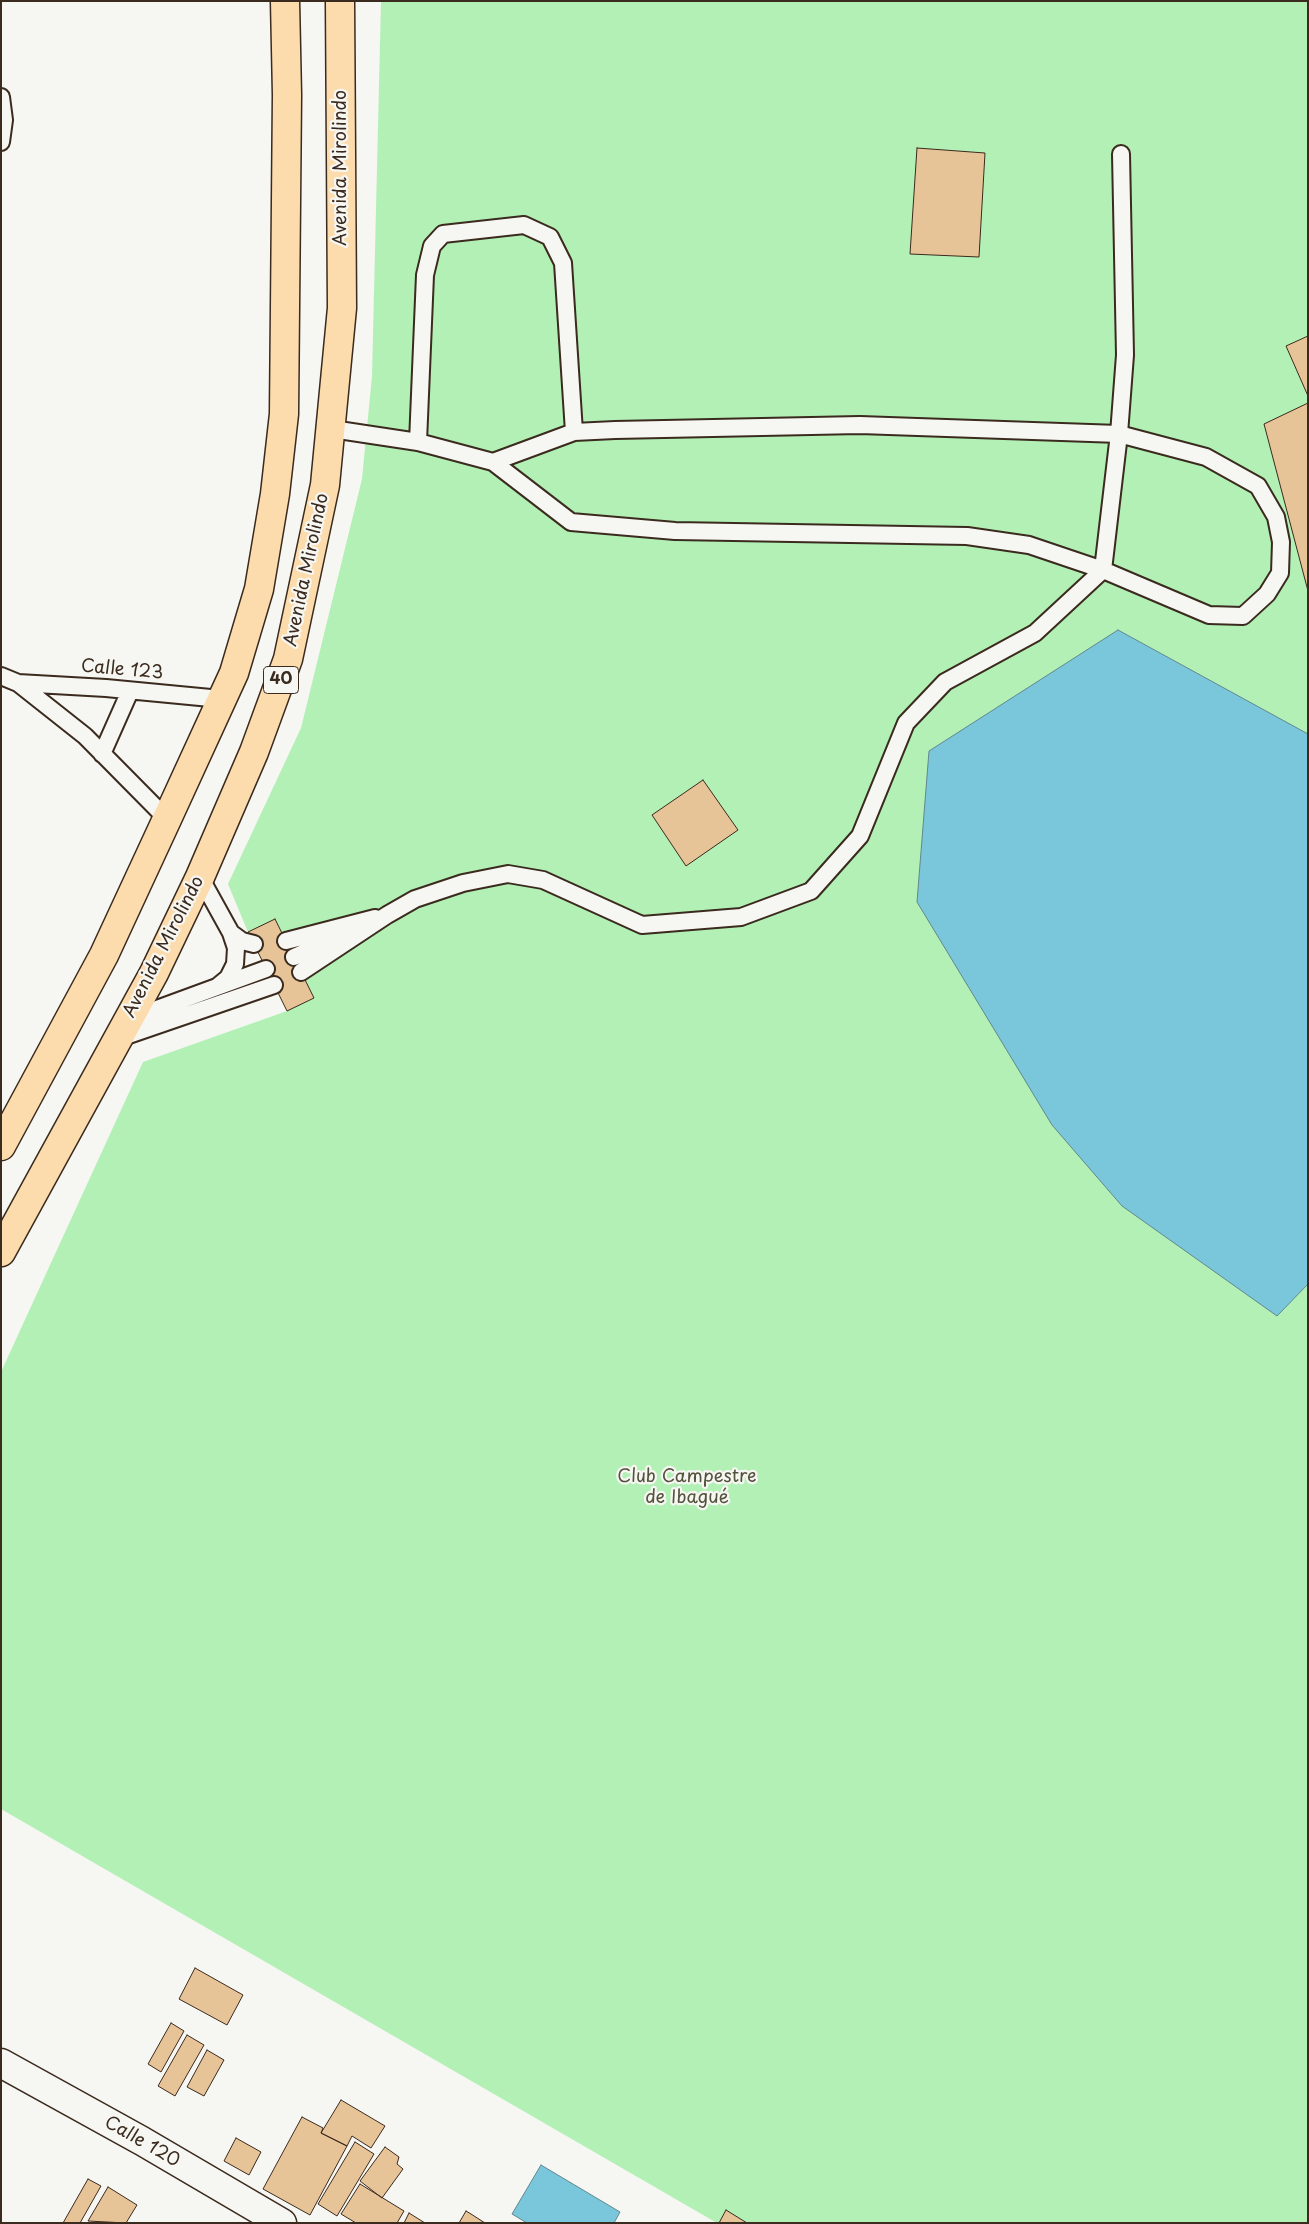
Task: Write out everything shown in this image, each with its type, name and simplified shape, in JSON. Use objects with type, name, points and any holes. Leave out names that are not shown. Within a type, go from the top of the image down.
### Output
[{"type":"main road","points":[[1,1146],[104,955],[167,819],[234,673],[259,589],[275,494],[284,414],[287,95],[285,1]]},
{"type":"main road","name":"Avenida Mirolindo","points":[[1,1252],[154,973],[200,878],[254,752],[288,659],[325,485],[332,429],[342,308],[340,1]]},
{"type":"main road","points":[[340,48],[360,1]]},
{"type":"street","name":"Calle 120","points":[[1,2063],[142,2141],[282,2223]]},
{"type":"lane","points":[[1,97],[4,120],[1,142]]},
{"type":"lane","points":[[298,965],[415,899],[463,883],[508,874],[543,880],[642,925],[741,918],[811,891],[860,836],[906,723],[945,682],[1035,633],[1103,570],[1119,434],[1125,355],[1121,154]]},
{"type":"lane","points":[[418,442],[425,275],[432,246],[442,234],[524,225],[550,237],[563,263],[574,432]]},
{"type":"lane","points":[[332,429],[418,442],[493,462],[571,522],[675,531],[967,536],[1029,545],[1103,570],[1209,615],[1243,616],[1267,594],[1280,573],[1282,542],[1276,517],[1258,486],[1206,457],[1119,434],[860,425],[614,430],[574,432],[493,462]]},
{"type":"lane","name":"Calle 123","points":[[1,676],[18,683],[84,736],[167,819]]},
{"type":"lane","name":"Calle 123","points":[[18,683],[221,699]]},
{"type":"lane","points":[[102,754],[130,691]]},
{"type":"lane","points":[[200,878],[231,933],[236,948],[235,964],[228,978],[216,988]]},
{"type":"lane","points":[[286,941],[387,915]]},
{"type":"lane","points":[[231,933],[242,940],[254,944]]},
{"type":"lane","points":[[122,1030],[216,988],[266,969]]},
{"type":"lane","points":[[122,1030],[274,985]]},
{"type":"green space","name":"Club Campestre de Ibagué","points":[[381,1],[1308,1],[1308,2223],[717,2223],[1,1809],[1,1372],[143,1062],[287,1011],[248,932],[228,884],[301,728],[362,479],[372,376]]},
{"type":"water","points":[[1118,630],[1308,734],[1308,1284],[1277,1316],[1122,1206],[1052,1125],[917,902],[929,751]]},
{"type":"water","points":[[541,2165],[620,2212],[614,2223],[527,2223],[512,2214]]},
{"type":"building","points":[[917,148],[985,153],[979,257],[910,254]]},
{"type":"building","points":[[1308,336],[1308,396],[1286,346]]},
{"type":"building","points":[[1308,403],[1308,591],[1264,424]]},
{"type":"building","points":[[703,780],[738,830],[686,866],[652,815]]},
{"type":"building","points":[[275,919],[314,998],[287,1011],[248,932]]},
{"type":"building","points":[[195,1968],[243,1995],[227,2025],[179,1999]]},
{"type":"building","points":[[171,2023],[184,2031],[161,2072],[148,2064]]},
{"type":"building","points":[[187,2035],[204,2045],[175,2096],[158,2086]]},
{"type":"building","points":[[207,2050],[224,2060],[204,2096],[187,2087]]},
{"type":"building","points":[[341,2100],[385,2126],[371,2148],[352,2136],[347,2146],[321,2133]]},
{"type":"building","points":[[302,2117],[323,2128],[321,2133],[347,2146],[310,2215],[263,2189]]},
{"type":"building","points":[[236,2138],[261,2152],[249,2175],[224,2161]]},
{"type":"building","points":[[355,2142],[374,2154],[337,2216],[318,2204]]},
{"type":"building","points":[[385,2147],[399,2157],[397,2164],[403,2169],[382,2198],[360,2181]]},
{"type":"building","points":[[88,2179],[101,2186],[80,2223],[63,2223]]},
{"type":"building","points":[[360,2184],[404,2211],[397,2223],[356,2223],[341,2214]]},
{"type":"building","points":[[108,2187],[137,2205],[126,2223],[88,2221]]},
{"type":"building","points":[[726,2210],[747,2223],[719,2223]]},
{"type":"building","points":[[466,2211],[471,2214],[485,2223],[459,2223]]},
{"type":"building","points":[[409,2213],[425,2223],[404,2223]]}]
